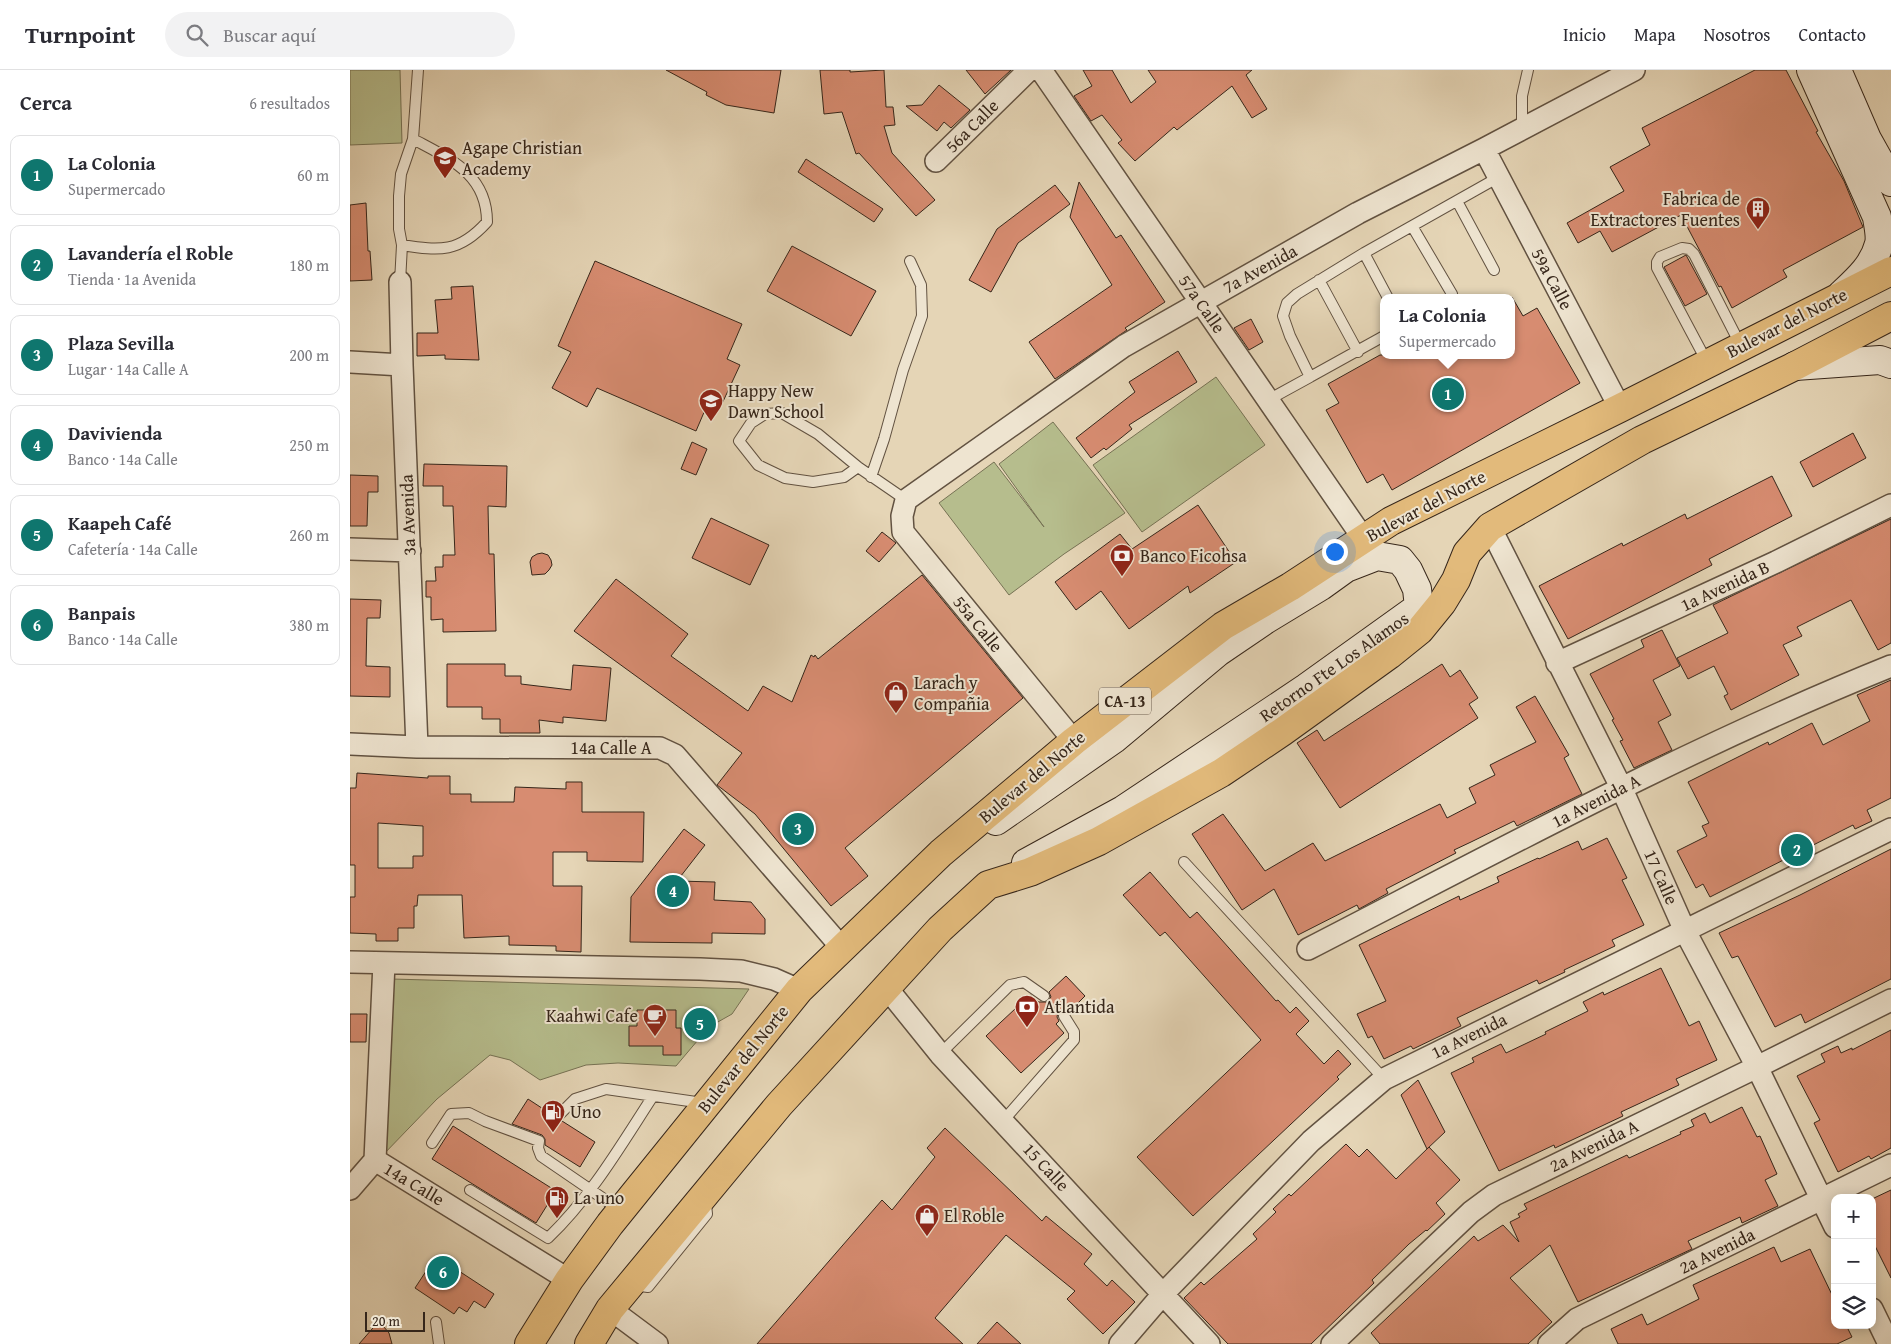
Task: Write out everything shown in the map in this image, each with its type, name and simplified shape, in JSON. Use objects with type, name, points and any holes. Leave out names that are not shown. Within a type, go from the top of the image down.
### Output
[{"type":"highway","name":"Bulevar del Norte","points":[[529,1344],[569,1280],[621,1211],[799,990],[941,853],[1074,741],[1223,626],[1290,587],[1391,521],[1708,364],[1891,270]]},
{"type":"highway","points":[[589,1344],[610,1309],[779,1105],[940,929],[988,885],[1030,872],[1099,841],[1221,773],[1282,732],[1389,655],[1420,630],[1442,603],[1456,580],[1467,553],[1490,527],[1642,440],[1795,366],[1891,316]]},
{"type":"highway","points":[[541,1344],[621,1211]]},
{"type":"main road","points":[[1811,70],[1884,213],[1879,243],[1872,260],[1864,272],[1840,296]]},
{"type":"main road","points":[[1837,70],[1867,139],[1891,182]]},
{"type":"main road","points":[[1795,366],[1880,360],[1891,364]]},
{"type":"main road","name":"Retorno Fte Los Alamos","points":[[941,853],[996,820],[1114,739],[1218,652],[1265,620],[1322,586],[1346,568],[1377,556],[1400,560],[1408,570],[1417,589],[1419,607],[1396,625],[1259,720],[1176,773],[1123,810],[1078,833],[988,885]]},
{"type":"street","name":"56a Calle","points":[[936,161],[1029,70]]},
{"type":"street","name":"57a Calle","points":[[1041,70],[1363,538]]},
{"type":"street","name":"7a Avenida","points":[[906,500],[1124,346],[1358,213],[1634,70]]},
{"type":"street","name":"59a Calle","points":[[1484,149],[1620,408]]},
{"type":"street","name":"3a Avenida","points":[[400,282],[417,747]]},
{"type":"street","points":[[350,362],[402,364]]},
{"type":"street","name":"55a Calle","points":[[906,500],[902,516],[902,532],[1074,741]]},
{"type":"street","name":"1a Avenida B","points":[[1557,663],[1776,562],[1891,505]]},
{"type":"street","name":"17 Calle","points":[[1490,527],[1621,787],[1686,931],[1757,1068],[1831,1219]]},
{"type":"street","points":[[350,548],[410,551]]},
{"type":"street","name":"1a Avenida A","points":[[1308,949],[1621,787],[1838,688],[1891,666]]},
{"type":"street","name":"14a Calle A","points":[[350,744],[417,747],[660,748],[675,755],[842,948]]},
{"type":"street","name":"1a Avenida","points":[[1120,1344],[1163,1294],[1311,1140],[1384,1079],[1891,829]]},
{"type":"street","points":[[350,962],[741,971],[766,977],[799,990]]},
{"type":"street","name":"14a Calle","points":[[384,963],[375,1160],[569,1280]]},
{"type":"street","name":"15 Calle","points":[[886,988],[940,1054],[1209,1344]]},
{"type":"street","name":"2a Avenida A","points":[[1332,1344],[1472,1212],[1494,1195],[1757,1068],[1891,1000]]},
{"type":"street","points":[[350,1189],[375,1160]]},
{"type":"street","name":"2a Avenida","points":[[1549,1344],[1577,1319],[1891,1165]]},
{"type":"street","points":[[610,1309],[657,1344]]},
{"type":"street","points":[[1876,1319],[1884,1340]]},
{"type":"lane","points":[[400,282],[402,245],[399,221],[401,174],[413,139],[418,70]]},
{"type":"lane","points":[[1522,129],[1522,96],[1528,70]]},
{"type":"lane","points":[[402,245],[432,250],[457,246],[477,234],[487,222],[485,202],[477,184],[464,168],[413,139]]},
{"type":"lane","points":[[1310,377],[1290,336],[1283,316],[1287,304],[1297,294],[1319,280],[1499,178]]},
{"type":"lane","points":[[1457,201],[1494,270]]},
{"type":"lane","points":[[1412,226],[1452,294]]},
{"type":"lane","points":[[1708,364],[1657,268],[1657,262],[1660,258],[1682,248],[1689,249],[1694,254],[1741,346]]},
{"type":"lane","points":[[1364,254],[1386,294]]},
{"type":"lane","points":[[872,477],[922,316],[921,286],[910,262]]},
{"type":"lane","points":[[1319,280],[1358,352]]},
{"type":"lane","points":[[1268,400],[1380,338]]},
{"type":"lane","points":[[858,467],[844,477],[813,482],[785,478],[758,465],[739,440],[751,422],[765,414],[782,413],[818,434],[858,467],[906,500]]},
{"type":"lane","points":[[1184,862],[1384,1079]]},
{"type":"lane","points":[[940,1054],[1010,985],[1024,982],[1044,996]]},
{"type":"lane","points":[[1003,1121],[1074,1040],[1074,1032],[1064,1016]]},
{"type":"lane","points":[[557,1118],[575,1099],[606,1090],[707,1103]]},
{"type":"lane","points":[[470,1190],[548,1238],[565,1222],[590,1190],[653,1096]]},
{"type":"lane","points":[[432,1143],[451,1114],[469,1113],[539,1141],[538,1148],[541,1156],[621,1211]]},
{"type":"lane","points":[[436,1322],[440,1344]]},
{"type":"green space","points":[[350,70],[400,70],[402,143],[350,145]]},
{"type":"green space","points":[[1216,377],[1265,445],[1142,532],[1093,465]]},
{"type":"green space","points":[[1053,422],[1125,513],[1064,554],[1009,595],[939,503],[994,462],[1044,527],[999,464]]},
{"type":"green space","points":[[392,979],[749,989],[732,1014],[709,1027],[676,1066],[618,1063],[586,1065],[540,1080],[510,1060],[490,1055],[437,1099],[381,1157]]},
{"type":"building","points":[[666,70],[781,70],[774,113],[726,105],[706,95],[707,92]]},
{"type":"building","points":[[820,70],[850,70],[850,72],[884,70],[886,107],[893,107],[895,125],[884,126],[892,153],[935,200],[916,216],[859,153],[856,154],[842,112],[824,114]]},
{"type":"building","points":[[966,70],[1011,70],[985,94]]},
{"type":"building","points":[[1083,70],[1112,70],[1131,103],[1156,82],[1148,70],[1252,70],[1246,75],[1267,109],[1252,118],[1232,86],[1177,130],[1174,127],[1135,161],[1118,143],[1122,140],[1102,115],[1091,121],[1074,96],[1092,86]]},
{"type":"building","points":[[1755,70],[1786,70],[1818,131],[1816,132],[1844,181],[1863,227],[1783,270],[1787,277],[1732,308],[1681,215],[1612,252],[1600,231],[1578,243],[1567,223],[1624,191],[1610,167],[1650,145],[1642,128]]},
{"type":"building","points":[[939,85],[970,110],[951,128],[944,122],[937,131],[906,106],[922,105]]},
{"type":"building","points":[[806,159],[883,209],[874,222],[798,172]]},
{"type":"building","points":[[1079,182],[1116,238],[1121,235],[1165,302],[1125,328],[1127,330],[1055,379],[1029,342],[1112,285],[1070,217]]},
{"type":"building","points":[[1055,185],[1070,204],[1018,243],[991,292],[969,280],[997,229]]},
{"type":"building","points":[[366,203],[368,251],[370,251],[372,280],[350,281],[350,205]]},
{"type":"building","points":[[792,246],[876,291],[851,336],[767,291]]},
{"type":"building","points":[[1686,255],[1707,294],[1685,306],[1664,267]]},
{"type":"building","points":[[595,261],[742,324],[727,359],[740,365],[720,408],[708,403],[696,431],[597,388],[587,407],[552,388],[571,352],[558,346]]},
{"type":"building","points":[[473,286],[479,360],[445,359],[445,355],[417,356],[417,333],[438,333],[435,300],[452,299],[451,287]]},
{"type":"building","points":[[1515,302],[1523,316],[1537,308],[1580,383],[1392,490],[1383,474],[1367,483],[1326,410],[1339,403],[1328,384],[1380,355],[1380,359],[1515,359]]},
{"type":"building","points":[[1251,319],[1263,342],[1249,350],[1234,328]]},
{"type":"building","points":[[1178,351],[1197,382],[1129,425],[1132,429],[1106,450],[1104,448],[1091,458],[1076,438],[1135,392],[1129,382]]},
{"type":"building","points":[[1853,433],[1866,458],[1813,487],[1800,462]]},
{"type":"building","points":[[692,442],[707,449],[696,475],[681,469]]},
{"type":"building","points":[[424,464],[507,466],[506,507],[488,506],[489,554],[494,554],[496,631],[443,632],[443,619],[431,620],[431,597],[426,597],[426,581],[436,581],[435,567],[443,567],[443,555],[455,555],[453,506],[443,506],[443,486],[423,486]]},
{"type":"building","points":[[350,475],[378,476],[378,492],[368,492],[367,526],[350,526]]},
{"type":"building","points":[[1772,476],[1792,516],[1709,559],[1712,565],[1568,639],[1539,586],[1622,543],[1623,546],[1685,514],[1687,519]]},
{"type":"building","points":[[1198,505],[1236,562],[1190,593],[1188,586],[1129,629],[1101,591],[1076,610],[1055,582],[1120,534],[1132,549]]},
{"type":"building","points":[[711,518],[769,545],[750,585],[692,558]]},
{"type":"building","points":[[1891,519],[1891,643],[1878,650],[1851,600],[1797,627],[1802,636],[1783,645],[1799,675],[1731,710],[1724,696],[1728,694],[1714,666],[1688,679],[1677,658],[1728,633],[1713,605]]},
{"type":"building","points":[[882,532],[896,543],[879,562],[866,551]]},
{"type":"building","points":[[542,553],[548,555],[552,565],[545,574],[532,575],[530,562],[532,557]]},
{"type":"building","name":"Larach y Compañia","points":[[922,575],[1023,698],[845,848],[868,876],[831,906],[755,814],[717,785],[742,753],[574,631],[616,579],[688,634],[671,656],[748,711],[763,686],[792,702],[811,655],[814,657],[815,655],[818,659]]},
{"type":"building","points":[[350,599],[381,600],[380,618],[367,618],[366,666],[390,667],[390,697],[350,696]]},
{"type":"building","points":[[1662,630],[1680,666],[1653,680],[1671,715],[1658,722],[1672,750],[1634,768],[1620,741],[1623,740],[1612,720],[1614,719],[1590,674],[1644,647],[1641,640]]},
{"type":"building","points":[[447,664],[505,664],[505,676],[521,676],[521,684],[571,690],[573,665],[611,668],[606,721],[563,717],[563,723],[539,720],[540,733],[500,733],[500,719],[482,719],[482,707],[447,707]]},
{"type":"building","points":[[1442,664],[1450,677],[1460,670],[1478,698],[1469,704],[1478,718],[1340,808],[1297,743],[1317,730],[1324,741]]},
{"type":"building","points":[[1891,680],[1891,798],[1867,810],[1872,821],[1855,829],[1853,825],[1710,897],[1703,884],[1696,888],[1677,851],[1707,836],[1702,826],[1709,823],[1688,782],[1768,742],[1769,745],[1812,723],[1823,745],[1870,721],[1857,695]]},
{"type":"building","points":[[1535,696],[1569,755],[1564,758],[1582,794],[1517,826],[1514,821],[1454,850],[1456,853],[1386,889],[1388,893],[1359,909],[1357,905],[1298,935],[1274,889],[1242,910],[1192,834],[1223,814],[1265,871],[1313,843],[1325,861],[1440,804],[1447,818],[1476,803],[1469,788],[1495,775],[1490,765],[1536,742],[1516,707]]},
{"type":"building","points":[[357,773],[428,778],[428,776],[450,776],[450,794],[471,794],[471,802],[514,802],[515,787],[566,789],[566,782],[582,782],[582,812],[644,812],[643,862],[587,861],[587,852],[553,852],[553,886],[582,886],[581,952],[556,951],[556,946],[509,945],[509,936],[464,938],[462,895],[418,895],[417,906],[414,906],[414,928],[398,928],[398,941],[376,941],[376,934],[350,933],[350,897],[355,897],[355,865],[350,865],[350,788],[356,788]],"holes":[[[378,823],[423,826],[423,856],[413,856],[413,868],[378,868]]]},
{"type":"building","points":[[684,829],[705,845],[677,881],[715,882],[714,900],[751,902],[765,919],[765,934],[712,933],[712,943],[630,942],[631,897]]},
{"type":"building","points":[[1607,838],[1627,878],[1622,880],[1644,925],[1612,940],[1615,946],[1564,970],[1565,972],[1539,984],[1537,980],[1457,1018],[1461,1026],[1413,1049],[1411,1046],[1384,1059],[1372,1036],[1368,1038],[1357,1014],[1386,1001],[1359,945],[1459,896],[1460,900],[1499,882],[1497,877],[1538,858],[1578,841],[1582,850]]},
{"type":"building","points":[[1891,849],[1891,979],[1805,1023],[1801,1014],[1775,1027],[1738,956],[1732,958],[1719,933]]},
{"type":"building","points":[[1150,872],[1190,918],[1197,912],[1276,1001],[1278,1000],[1290,1013],[1296,1007],[1309,1021],[1296,1034],[1324,1064],[1338,1050],[1351,1064],[1337,1077],[1339,1079],[1193,1216],[1137,1157],[1261,1040],[1165,932],[1160,936],[1123,895]]},
{"type":"building","points":[[1661,968],[1689,1026],[1699,1021],[1717,1060],[1676,1079],[1679,1085],[1621,1112],[1623,1116],[1555,1148],[1554,1145],[1499,1171],[1451,1073],[1474,1062],[1472,1058],[1501,1044],[1506,1053],[1546,1034],[1545,1032],[1588,1011],[1583,1002],[1603,992],[1604,995]]},
{"type":"building","name":"Atlantida","points":[[1066,976],[1085,996],[1069,1012],[1063,1009],[1058,1012],[1057,1017],[1059,1021],[1056,1024],[1064,1033],[1021,1073],[986,1036],[1030,995],[1039,1002],[1047,1002],[1051,997],[1049,992]]},
{"type":"building","name":"Kaahwi Cafe","points":[[637,1010],[676,1010],[676,1028],[681,1028],[681,1055],[663,1055],[663,1046],[629,1046],[629,1026],[637,1026]]},
{"type":"building","points":[[350,1014],[367,1014],[366,1042],[350,1042]]},
{"type":"building","points":[[1891,1030],[1891,1148],[1871,1159],[1869,1156],[1838,1172],[1814,1123],[1820,1120],[1797,1076],[1825,1062],[1821,1054],[1838,1046],[1841,1053],[1852,1048],[1852,1050]]},
{"type":"building","points":[[1418,1080],[1445,1132],[1427,1149],[1401,1095]]},
{"type":"building","name":"Uno","points":[[528,1099],[551,1114],[550,1118],[553,1122],[558,1124],[562,1121],[595,1142],[580,1167],[545,1145],[545,1139],[542,1135],[512,1124]]},
{"type":"building","points":[[1742,1107],[1757,1137],[1760,1136],[1777,1174],[1765,1180],[1778,1206],[1742,1223],[1740,1217],[1688,1241],[1692,1249],[1578,1302],[1550,1245],[1510,1278],[1552,1322],[1528,1344],[1380,1344],[1371,1333],[1474,1236],[1478,1241],[1503,1225],[1519,1242],[1510,1222],[1520,1217],[1518,1214],[1527,1209],[1524,1204],[1627,1155],[1629,1158],[1681,1134],[1680,1132],[1694,1126],[1691,1120],[1705,1113],[1710,1123]]},
{"type":"building","points":[[453,1126],[556,1191],[536,1223],[432,1159]]},
{"type":"building","name":"El Roble","points":[[945,1128],[1042,1221],[1046,1216],[1092,1254],[1084,1264],[1107,1286],[1112,1280],[1135,1302],[1103,1334],[1067,1299],[1075,1291],[1006,1235],[935,1318],[963,1344],[757,1344],[882,1200],[892,1210],[935,1157],[927,1148]]},
{"type":"building","points":[[1346,1144],[1359,1157],[1367,1149],[1396,1179],[1429,1147],[1460,1180],[1436,1203],[1445,1214],[1427,1231],[1409,1244],[1372,1280],[1374,1283],[1311,1344],[1228,1344],[1184,1298],[1201,1282],[1204,1285],[1257,1239],[1253,1234],[1276,1212],[1273,1209],[1289,1194],[1291,1196]]},
{"type":"building","points":[[1891,1190],[1891,1278],[1876,1248],[1876,1197]]},
{"type":"building","points":[[1774,1247],[1781,1262],[1810,1249],[1831,1293],[1831,1329],[1848,1329],[1852,1337],[1837,1344],[1618,1344],[1611,1329],[1642,1314],[1647,1325],[1699,1299],[1693,1285]]},
{"type":"building","points":[[436,1256],[494,1294],[485,1308],[474,1301],[467,1312],[459,1307],[454,1314],[415,1288]]},
{"type":"building","points":[[379,1321],[389,1333],[392,1344],[359,1344]]},
{"type":"building","points":[[997,1322],[1021,1344],[977,1344]]},
{"type":"place","name":"Agape Christian Academy","points":[[445,179]]},
{"type":"place","name":"Fabrica de Extractores Fuentes","points":[[1758,230]]},
{"type":"place","name":"La Colonia","points":[[1448,394]]},
{"type":"place","name":"Happy New Dawn School","points":[[711,422]]},
{"type":"place","name":"Banco Ficohsa","points":[[1122,577]]},
{"type":"place","name":"Larach y Compañia","points":[[896,714]]},
{"type":"place","name":"Plaza Sevilla","points":[[798,829]]},
{"type":"place","name":"Lavandería el Roble","points":[[1797,850]]},
{"type":"place","name":"Davivienda","points":[[673,891]]},
{"type":"place","name":"Kaapeh Café","points":[[700,1024]]},
{"type":"place","name":"Atlantida","points":[[1027,1028]]},
{"type":"place","name":"Kaahwi Cafe","points":[[655,1037]]},
{"type":"place","name":"Uno","points":[[553,1133]]},
{"type":"place","name":"La uno","points":[[557,1219]]},
{"type":"place","name":"El Roble","points":[[927,1237]]},
{"type":"place","name":"Banpais","points":[[443,1272]]}]
